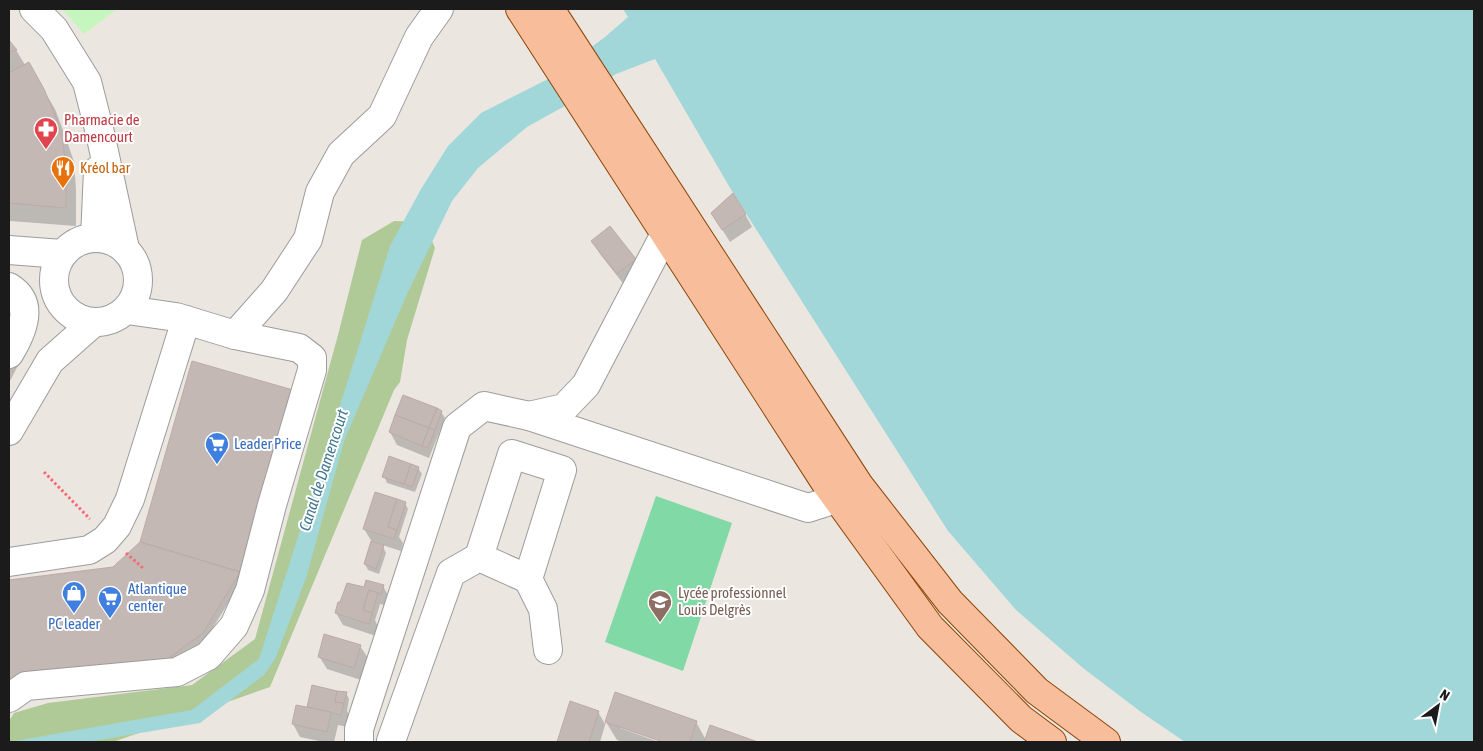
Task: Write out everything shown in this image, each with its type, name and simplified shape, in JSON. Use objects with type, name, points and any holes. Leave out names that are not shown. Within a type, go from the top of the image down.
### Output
[{"type":"main road","points":[[520,9],[836,499],[930,627],[1021,719],[1052,742]]},
{"type":"main road","points":[[550,9],[859,485],[950,602],[1037,691],[1106,742]]},
{"type":"street","points":[[34,9],[54,29],[87,82],[125,249]]},
{"type":"street","points":[[236,334],[274,290],[308,239],[320,192],[341,154],[382,116],[418,37],[439,9]]},
{"type":"street","points":[[94,238],[100,133]]},
{"type":"street","points":[[528,416],[564,408],[586,384],[665,234]]},
{"type":"street","points":[[94,238],[113,241],[125,249],[136,265],[139,280],[135,298],[126,310],[108,322],[93,323],[72,316],[62,306],[54,290],[58,265],[68,248],[80,240],[94,238]]},
{"type":"street","points":[[9,250],[58,265]]},
{"type":"street","points":[[9,255],[58,265]]},
{"type":"street","points":[[139,280],[180,328]]},
{"type":"street","points":[[9,287],[20,296],[25,313],[21,334],[9,354]]},
{"type":"street","points":[[50,361],[62,306]]},
{"type":"street","points":[[14,691],[177,672],[208,656],[234,626],[250,590],[272,505],[312,370],[312,358],[299,348],[236,334],[180,328],[126,310]]},
{"type":"street","points":[[9,430],[50,361],[93,323]]},
{"type":"street","points":[[9,562],[88,550],[105,540],[117,526],[130,499],[180,328]]},
{"type":"street","points":[[528,579],[562,470],[512,454],[479,557],[451,574],[393,742],[359,736],[458,427],[484,406],[528,416],[808,508],[836,499]]},
{"type":"street","points":[[479,557],[528,579],[543,610],[548,650]]},
{"type":"green space","points":[[62,9],[117,9],[84,34]]},
{"type":"green space","points":[[394,221],[424,222],[435,248],[407,340],[400,382],[394,390],[270,687],[113,742],[9,742],[9,721],[14,713],[48,703],[192,685],[255,639],[362,240]]},
{"type":"green space","points":[[656,496],[732,523],[683,671],[605,642]]},
{"type":"water","name":"Canal de Damencourt","points":[[623,9],[1474,9],[1474,742],[1185,742],[1141,712],[1083,668],[1016,610],[948,531],[733,193],[655,59],[616,74],[527,127],[478,168],[452,201],[407,294],[344,441],[306,578],[275,659],[264,675],[200,723],[87,742],[9,742],[192,710],[259,659],[390,246],[421,189],[448,146],[481,113],[548,79],[605,37],[628,17]]},
{"type":"building","points":[[9,40],[17,50],[9,52]]},
{"type":"building","points":[[29,62],[44,89],[56,118],[63,142],[66,169],[66,208],[9,203],[9,73]]},
{"type":"building","points":[[733,193],[746,214],[722,230],[711,213]]},
{"type":"building","points":[[610,226],[636,259],[617,274],[591,241]]},
{"type":"building","name":"Leader Price","points":[[192,361],[293,390],[240,572],[140,542]]},
{"type":"building","points":[[403,395],[437,408],[429,428],[395,415]]},
{"type":"building","points":[[437,408],[442,411],[435,430],[429,428]]},
{"type":"building","points":[[395,415],[429,428],[422,446],[389,432]]},
{"type":"building","points":[[429,428],[435,430],[428,448],[422,446]]},
{"type":"building","points":[[389,456],[411,464],[404,484],[382,477]]},
{"type":"building","points":[[411,464],[419,467],[412,487],[404,484]]},
{"type":"building","points":[[375,492],[397,499],[388,527],[397,530],[394,539],[363,529]]},
{"type":"building","points":[[397,499],[406,502],[397,530],[388,527]]},
{"type":"building","points":[[371,541],[384,545],[376,569],[364,564]]},
{"type":"building","name":"Atlantique center","points":[[140,542],[240,572],[203,633],[165,661],[9,681],[9,580],[113,567]]},
{"type":"building","points":[[366,580],[384,585],[381,594],[369,590],[363,610],[372,613],[369,624],[335,613],[347,583],[364,587]]},
{"type":"building","points":[[369,590],[378,593],[372,613],[363,610]]},
{"type":"building","points":[[324,634],[361,645],[354,668],[318,657]]},
{"type":"building","points":[[312,685],[337,691],[335,702],[344,703],[341,715],[307,707]]},
{"type":"building","points":[[337,691],[347,692],[344,703],[335,702]]},
{"type":"building","points":[[615,692],[697,721],[690,742],[663,742],[605,722]]},
{"type":"building","points":[[570,701],[599,711],[589,742],[557,742]]},
{"type":"building","points":[[296,705],[331,712],[327,732],[292,724]]},
{"type":"building","points":[[710,725],[758,742],[704,742]]},
{"type":"place","name":"Pharmacie de Damencourt","points":[[46,150]]},
{"type":"place","name":"Kréol bar","points":[[63,189]]},
{"type":"place","name":"Leader Price","points":[[217,465]]},
{"type":"place","name":"PC leader","points":[[74,614]]},
{"type":"place","name":"Atlantique center","points":[[110,619]]},
{"type":"place","name":"Lycée professionnel Louis Delgrès","points":[[660,623]]}]
